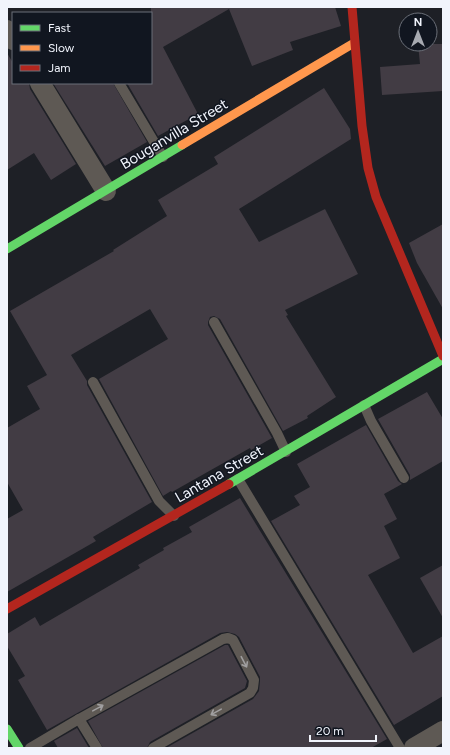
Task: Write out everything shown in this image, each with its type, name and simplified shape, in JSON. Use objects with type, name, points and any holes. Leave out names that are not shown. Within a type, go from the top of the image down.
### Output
[{"type":"street","points":[[352,7],[362,126],[370,175],[376,197],[443,356]]},
{"type":"street","name":"Bouganvilla Street","points":[[7,249],[354,43]]},
{"type":"street","points":[[41,84],[106,191]]},
{"type":"street","name":"Lantana Street","points":[[7,609],[286,452],[443,359]]},
{"type":"street","points":[[7,729],[19,748]]},
{"type":"street","points":[[414,748],[443,731]]},
{"type":"lane","points":[[120,84],[163,157]]},
{"type":"lane","points":[[214,322],[277,433],[286,452]]},
{"type":"lane","points":[[93,382],[159,501],[174,516]]},
{"type":"lane","points":[[364,405],[371,421],[404,478]]},
{"type":"lane","points":[[238,479],[400,748]]},
{"type":"lane","points":[[30,748],[223,638],[233,640],[254,680],[253,688],[250,693],[153,748]]},
{"type":"lane","points":[[79,719],[96,748]]},
{"type":"building","points":[[151,7],[335,7],[341,26],[290,42],[293,50],[252,66],[229,9],[163,47],[198,114],[158,136],[128,84],[152,84]]},
{"type":"building","points":[[438,44],[443,44],[443,91],[382,95],[380,67],[420,64],[419,52],[438,52]]},
{"type":"building","points":[[7,53],[12,61],[12,84],[29,84],[30,89],[76,164],[51,180],[34,153],[7,170]]},
{"type":"building","points":[[54,84],[114,84],[147,142],[105,166]]},
{"type":"building","points":[[324,88],[350,129],[351,139],[239,209],[259,242],[325,209],[358,274],[285,310],[288,315],[286,316],[336,397],[307,416],[308,418],[283,431],[220,319],[214,316],[210,317],[208,325],[272,438],[251,450],[250,448],[163,496],[99,379],[168,339],[150,309],[71,355],[87,381],[87,385],[152,502],[93,537],[96,541],[7,592],[7,519],[23,510],[7,482],[7,428],[40,409],[27,386],[47,375],[10,311],[114,251],[113,250],[167,216],[158,200],[218,164],[214,157]]},
{"type":"building","points":[[443,224],[443,309],[417,263],[409,243]]},
{"type":"building","points":[[427,392],[443,419],[443,461],[410,480],[410,475],[378,419]]},
{"type":"building","points":[[366,425],[398,481],[402,484],[384,494],[397,519],[384,526],[400,558],[368,575],[413,653],[443,636],[443,696],[394,725],[271,521],[300,505],[294,496],[310,487],[297,464]]},
{"type":"building","points":[[240,498],[387,739],[371,748],[166,748],[253,699],[259,691],[260,677],[239,637],[235,634],[227,632],[220,633],[47,730],[18,680],[25,676],[7,646],[7,634],[35,617],[40,626],[140,568],[138,565],[164,550],[163,548],[192,532],[189,527]]},
{"type":"building","points":[[443,565],[443,618],[420,578]]},
{"type":"building","points":[[225,645],[228,645],[247,681],[245,688],[150,742],[147,748],[103,748],[88,721]]},
{"type":"building","points":[[77,728],[89,748],[58,748],[54,741]]},
{"type":"traffic: fast","points":[[7,249],[182,145]]},
{"type":"traffic: fast","points":[[229,484],[443,359]]},
{"type":"traffic: fast","points":[[7,729],[19,748]]},
{"type":"traffic: slow","points":[[182,145],[354,43]]},
{"type":"traffic: jam","points":[[352,7],[362,126],[368,168],[376,197],[443,356]]},
{"type":"traffic: jam","points":[[7,609],[229,484]]}]
